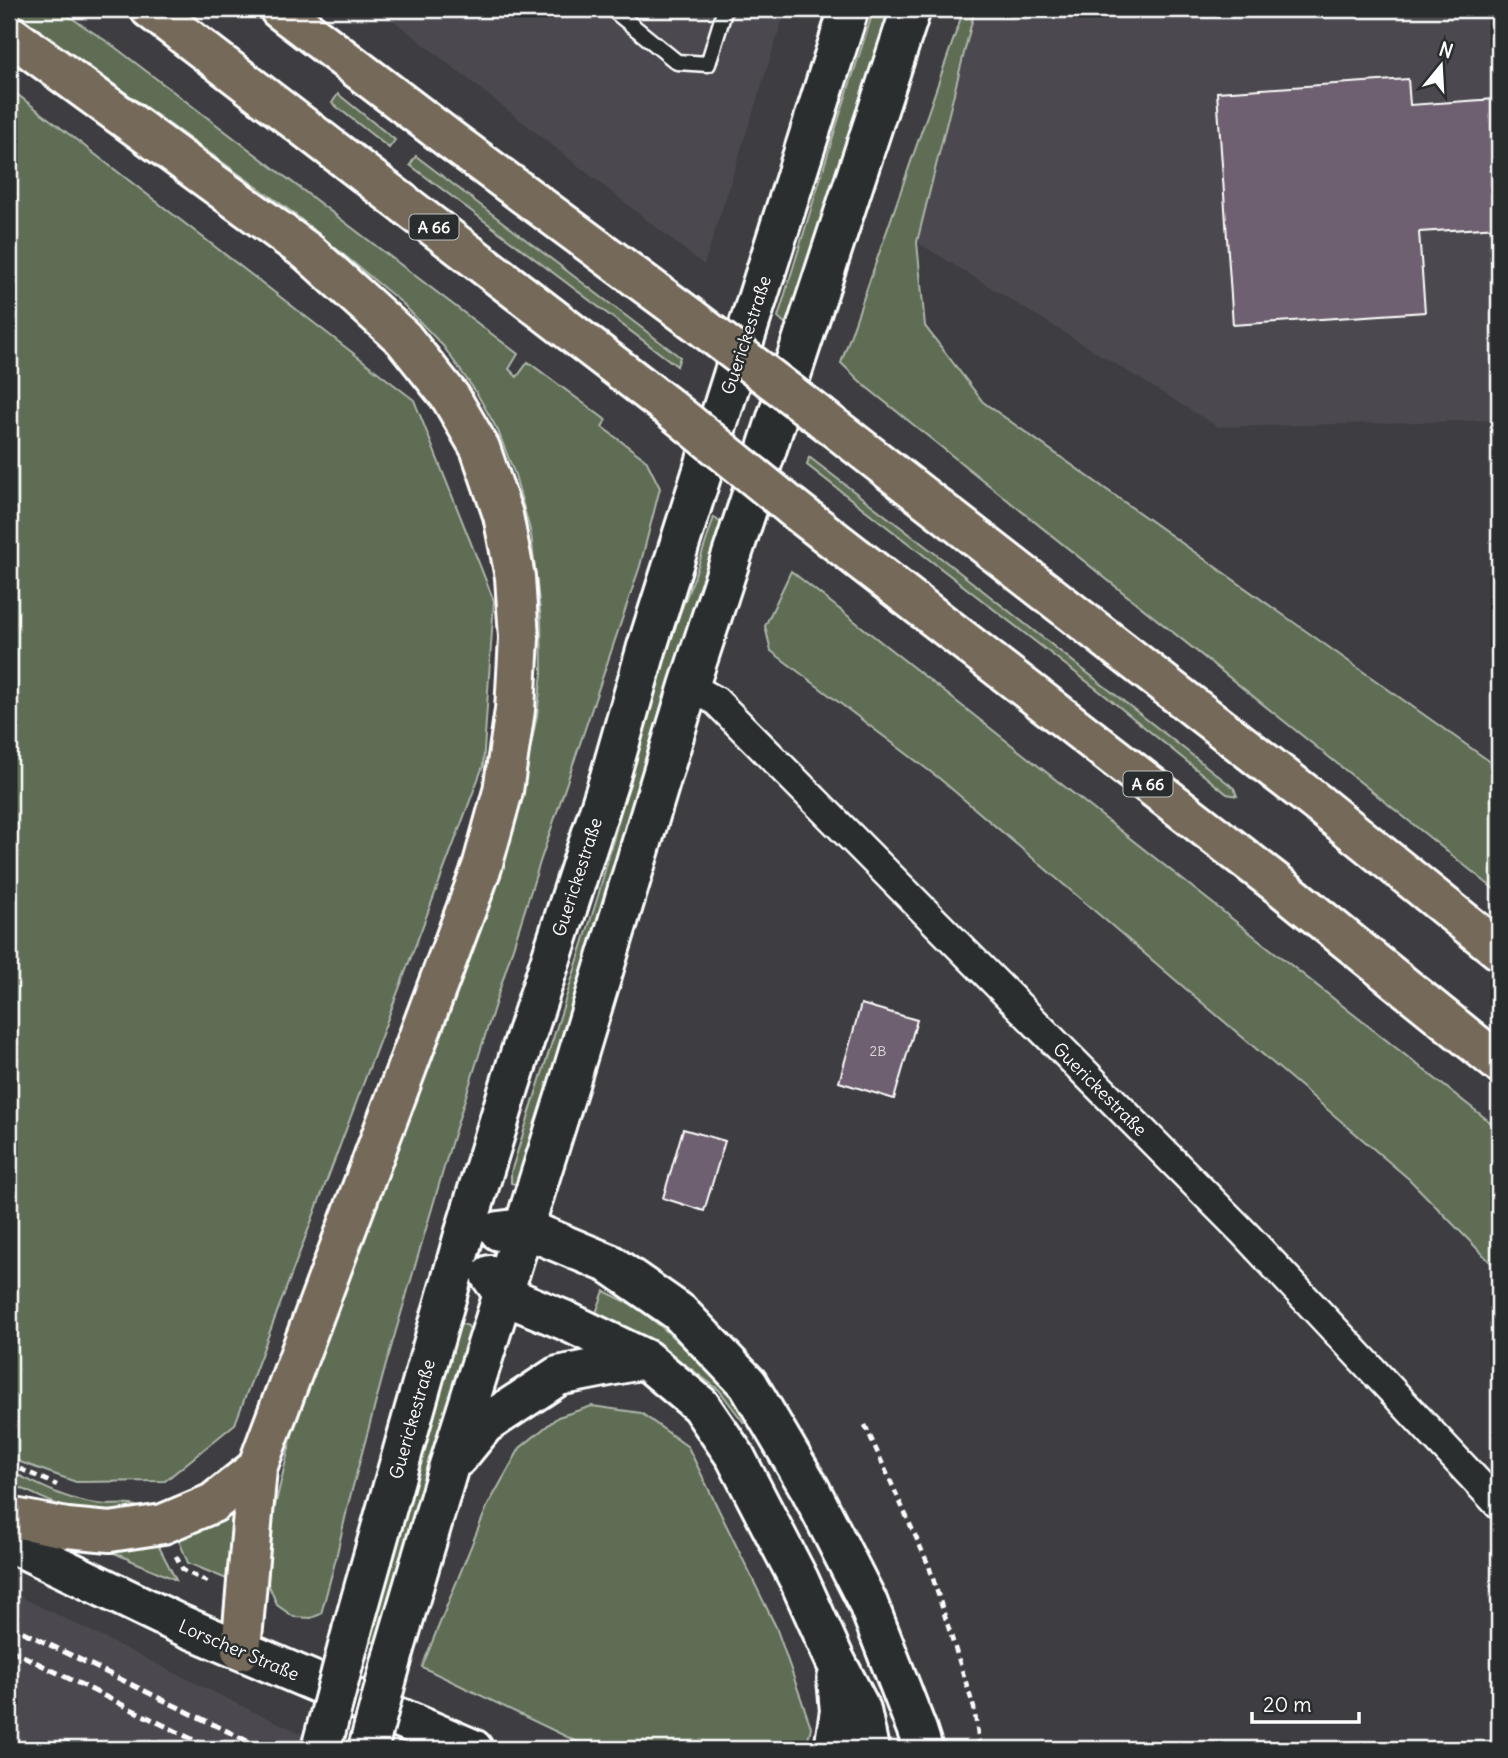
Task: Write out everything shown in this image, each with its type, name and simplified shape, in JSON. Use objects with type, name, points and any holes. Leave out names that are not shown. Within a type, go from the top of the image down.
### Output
[{"type":"highway","points":[[132,9],[201,50]]},
{"type":"highway","name":"A 66","points":[[150,9],[666,405],[793,508],[1279,885],[1499,1063]]},
{"type":"highway","points":[[279,9],[822,418],[1305,793],[1499,950]]},
{"type":"highway","points":[[9,34],[308,252],[403,338],[450,398],[480,448],[503,515],[515,577],[519,638],[515,710],[503,791],[482,867],[257,1468],[241,1650]]},
{"type":"highway","points":[[9,1517],[67,1528],[110,1532],[163,1524],[213,1503],[257,1468]]},
{"type":"main road","name":"Guerickestraße","points":[[321,1749],[464,1235],[849,9]]},
{"type":"main road","points":[[368,1749],[448,1469],[570,1081],[689,686],[911,9]]},
{"type":"main road","points":[[869,1749],[861,1710],[799,1580],[735,1456],[700,1405],[645,1359],[504,1295],[464,1235],[524,1228],[610,1264],[679,1312],[748,1384],[810,1489],[867,1601],[923,1749]]},
{"type":"main road","points":[[448,1469],[485,1424],[558,1376],[645,1359]]},
{"type":"main road","name":"Lorscher Straße","points":[[9,1542],[179,1624],[473,1749]]},
{"type":"main road","points":[[834,1749],[840,1711],[835,1660]]},
{"type":"street","name":"Guerickestraße","points":[[689,686],[716,701],[1234,1223],[1499,1505]]},
{"type":"lane","points":[[612,9],[677,62],[708,64],[725,9]]},
{"type":"path","points":[[865,1425],[929,1566],[974,1708],[980,1749]]},
{"type":"path","points":[[9,1464],[61,1487]]},
{"type":"path","points":[[173,1550],[183,1570],[217,1586]]},
{"type":"shaded area","points":[[379,9],[786,9],[704,265]]},
{"type":"shaded area","points":[[975,9],[1499,9],[1499,420],[1218,427],[917,242]]},
{"type":"shaded area","points":[[9,1591],[252,1711],[336,1749],[9,1749]]},
{"type":"green space","points":[[9,9],[58,9],[112,45],[518,354],[509,369],[517,377],[528,362],[606,420],[602,427],[646,460],[660,488],[640,566],[540,862],[453,1137],[385,1368],[321,1614],[311,1618],[294,1617],[277,1605],[268,1583],[271,1523],[292,1435],[495,893],[513,826],[537,716],[542,673],[541,619],[531,534],[515,475],[498,431],[476,392],[443,346],[402,303],[292,212]]},
{"type":"green space","points":[[874,9],[895,9],[788,326],[778,317]]},
{"type":"green space","points":[[964,9],[975,9],[917,242],[925,326],[983,402],[1499,768],[1499,893],[865,386],[841,363]]},
{"type":"green space","points":[[9,88],[414,400],[494,601],[483,766],[235,1424],[165,1481],[76,1482],[9,1458]]},
{"type":"green space","points":[[338,94],[395,140],[389,148],[332,103]]},
{"type":"green space","points":[[416,156],[680,357],[677,366],[410,165]]},
{"type":"green space","points":[[809,457],[1234,788],[1237,796],[1227,794],[1107,697],[807,465]]},
{"type":"green space","points":[[714,517],[723,525],[518,1185],[511,1183],[511,1172],[598,896],[633,767],[636,738]]},
{"type":"green space","points":[[791,571],[1499,1129],[1499,1271],[1409,1179],[940,779],[771,651],[765,626]]},
{"type":"green space","points":[[604,1291],[635,1306],[664,1329],[727,1388],[749,1418],[744,1423],[719,1390],[686,1365],[643,1337],[596,1313]]},
{"type":"green space","points":[[463,1324],[471,1331],[470,1341],[379,1645],[367,1638],[457,1328]]},
{"type":"green space","points":[[592,1406],[641,1413],[688,1447],[776,1627],[811,1727],[806,1749],[592,1749],[422,1667],[487,1507],[520,1448],[558,1417]]},
{"type":"green space","points":[[9,1471],[74,1499],[103,1505],[134,1506],[145,1511],[102,1514],[73,1510],[9,1482]]},
{"type":"green space","points":[[237,1497],[229,1580],[188,1563],[176,1533]]},
{"type":"green space","points":[[155,1539],[176,1580],[89,1542]]},
{"type":"building","points":[[1489,9],[1499,9],[1499,227],[1419,232],[1425,312],[1233,325],[1217,92],[1408,79],[1410,105],[1495,99]]},
{"type":"building","points":[[861,1004],[917,1020],[894,1099],[839,1082]]},
{"type":"building","points":[[683,1129],[725,1141],[704,1211],[663,1198]]},
{"type":"railway","points":[[9,1625],[264,1749]]},
{"type":"railway","points":[[9,1649],[212,1749]]}]
